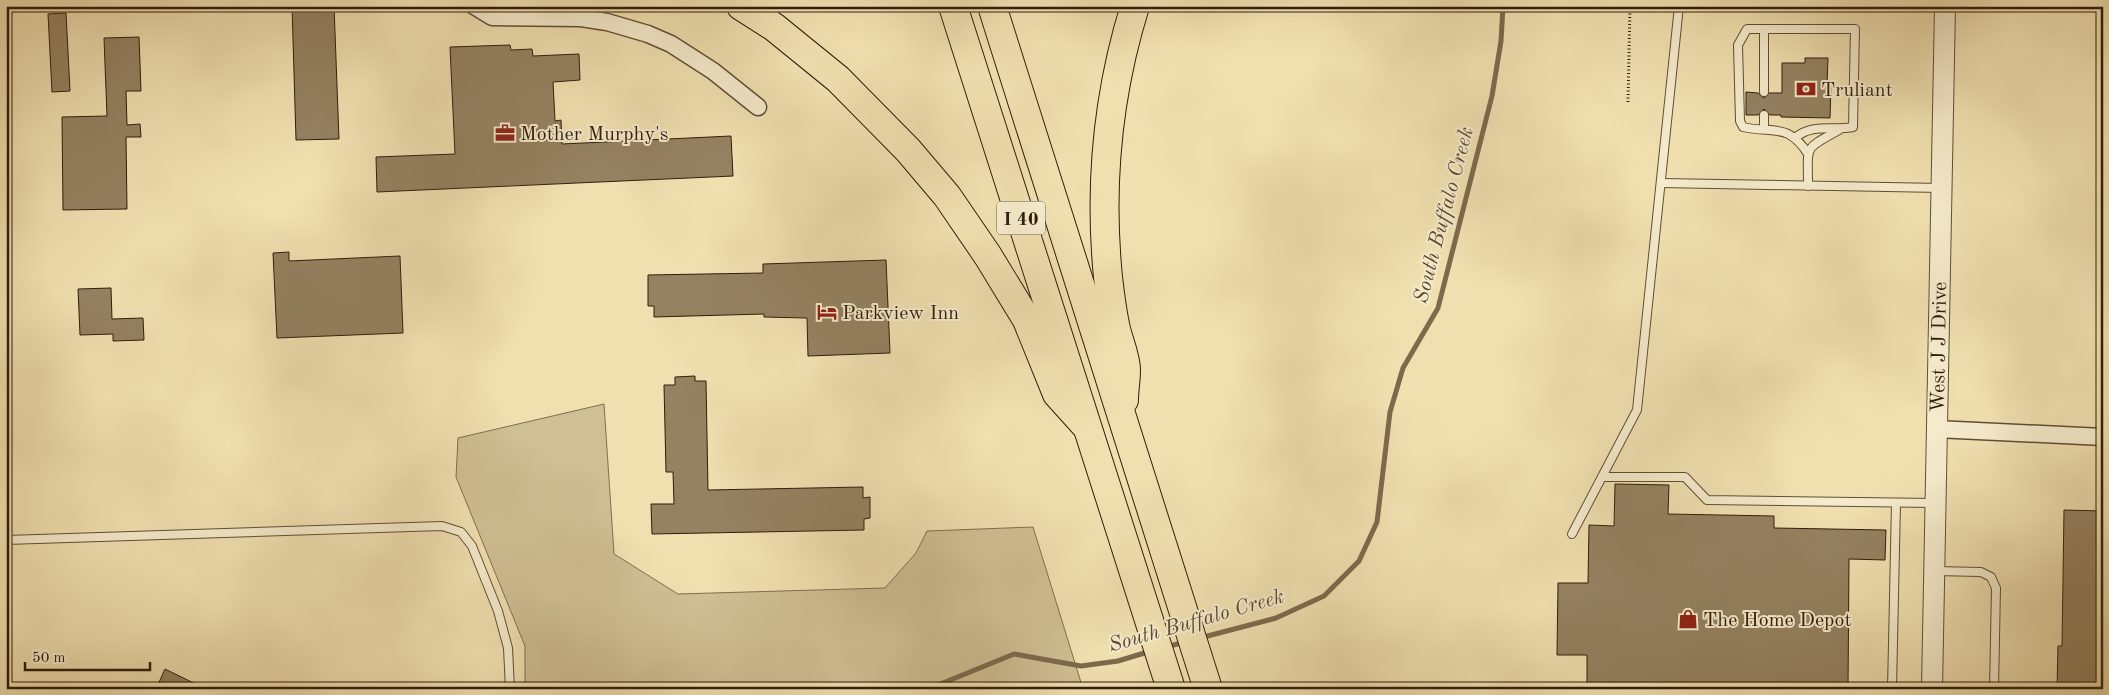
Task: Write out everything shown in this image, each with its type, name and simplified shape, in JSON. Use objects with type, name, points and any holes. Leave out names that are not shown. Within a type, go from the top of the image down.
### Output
[{"type":"highway","points":[[742,6],[774,27],[838,79],[908,150],[946,196],[988,256],[1027,320],[1057,394],[1089,430]]},
{"type":"highway","name":"I 40","points":[[953,6],[1171,689]]},
{"type":"highway","name":"I 40","points":[[992,6],[1207,685]]},
{"type":"highway","points":[[1122,419],[1126,368],[1115,326],[1109,289],[1106,253],[1105,179],[1113,104],[1125,37],[1134,6]]},
{"type":"street","points":[[474,6],[492,17],[581,18],[607,22],[641,32],[671,44],[713,71],[758,107]]},
{"type":"street","name":"West J J Drive","points":[[1932,689],[1945,6]]},
{"type":"street","points":[[1936,429],[2103,437]]},
{"type":"lane","points":[[1572,534],[1637,410],[1679,6]]},
{"type":"lane","points":[[1808,154],[1795,138],[1781,130],[1743,127],[1740,121],[1738,45],[1748,29],[1855,29],[1853,127],[1839,130],[1816,142],[1808,154],[1808,186]]},
{"type":"lane","points":[[1764,29],[1764,92]]},
{"type":"lane","points":[[1764,116],[1764,129]]},
{"type":"lane","points":[[1795,138],[1801,132],[1813,128],[1839,130]]},
{"type":"lane","points":[[1661,184],[1941,188]]},
{"type":"lane","points":[[1602,477],[1685,477],[1707,500],[1935,503]]},
{"type":"lane","points":[[1892,689],[1896,503]]},
{"type":"lane","points":[[6,540],[442,526],[461,532],[472,546],[498,611],[508,648],[510,689]]},
{"type":"lane","points":[[1934,571],[1981,572],[1991,577],[1996,588],[1994,689]]},
{"type":"path","points":[[1628,102],[1630,6]]},
{"type":"shaded area","points":[[604,404],[614,554],[678,594],[885,588],[916,553],[927,531],[1033,527],[1083,689],[525,689],[525,646],[456,477],[458,438]]},
{"type":"building","points":[[292,6],[334,6],[339,139],[296,140]]},
{"type":"building","points":[[66,13],[70,91],[52,92],[48,14]]},
{"type":"building","points":[[139,37],[141,91],[126,91],[127,125],[140,124],[141,137],[126,137],[127,209],[63,210],[62,117],[107,116],[104,38]]},
{"type":"building","points":[[510,45],[511,50],[532,49],[533,56],[579,54],[580,80],[553,82],[555,121],[561,120],[562,144],[731,136],[733,176],[377,192],[376,157],[455,154],[450,47]]},
{"type":"building","name":"Truliant","points":[[1805,58],[1828,58],[1827,84],[1831,84],[1830,118],[1781,117],[1781,115],[1770,115],[1764,109],[1758,115],[1746,115],[1746,92],[1758,93],[1764,98],[1769,93],[1782,93],[1782,63],[1805,63]]},
{"type":"building","points":[[289,252],[289,261],[400,256],[403,333],[277,338],[273,253]]},
{"type":"building","name":"Parkview Inn","points":[[886,260],[890,353],[808,356],[807,318],[764,317],[764,314],[654,317],[654,306],[648,306],[648,275],[763,273],[763,264]]},
{"type":"building","points":[[111,288],[112,319],[143,318],[144,340],[113,341],[113,334],[80,335],[78,289]]},
{"type":"building","points":[[695,376],[695,381],[706,381],[708,490],[863,487],[863,498],[870,497],[870,518],[864,519],[864,530],[652,534],[651,504],[674,504],[673,472],[666,472],[664,385],[675,385],[675,377]]},
{"type":"building","name":"The Home Depot","points":[[1615,484],[1669,485],[1668,514],[1774,516],[1774,528],[1886,530],[1885,560],[1849,559],[1848,689],[1587,689],[1587,655],[1557,655],[1558,583],[1588,583],[1589,525],[1614,526]]},
{"type":"building","points":[[2064,510],[2103,511],[2103,689],[2057,689],[2058,646],[2062,646]]},
{"type":"building","points":[[165,669],[206,689],[156,689]]},
{"type":"waterway","name":"South Buffalo Creek","points":[[1200,638],[1276,618],[1324,596],[1359,561],[1377,522],[1390,412],[1403,368],[1438,308],[1492,96],[1501,41],[1503,6]]},
{"type":"waterway","name":"South Buffalo Creek","points":[[1166,647],[1185,642]]},
{"type":"waterway","name":"South Buffalo Creek","points":[[935,689],[938,685],[1014,654],[1081,666],[1118,661],[1151,651]]},
{"type":"place","name":"Truliant","points":[[1806,89]]},
{"type":"place","name":"Mother Murphy's","points":[[505,133]]},
{"type":"place","name":"Parkview Inn","points":[[827,312]]},
{"type":"place","name":"The Home Depot","points":[[1688,619]]}]
